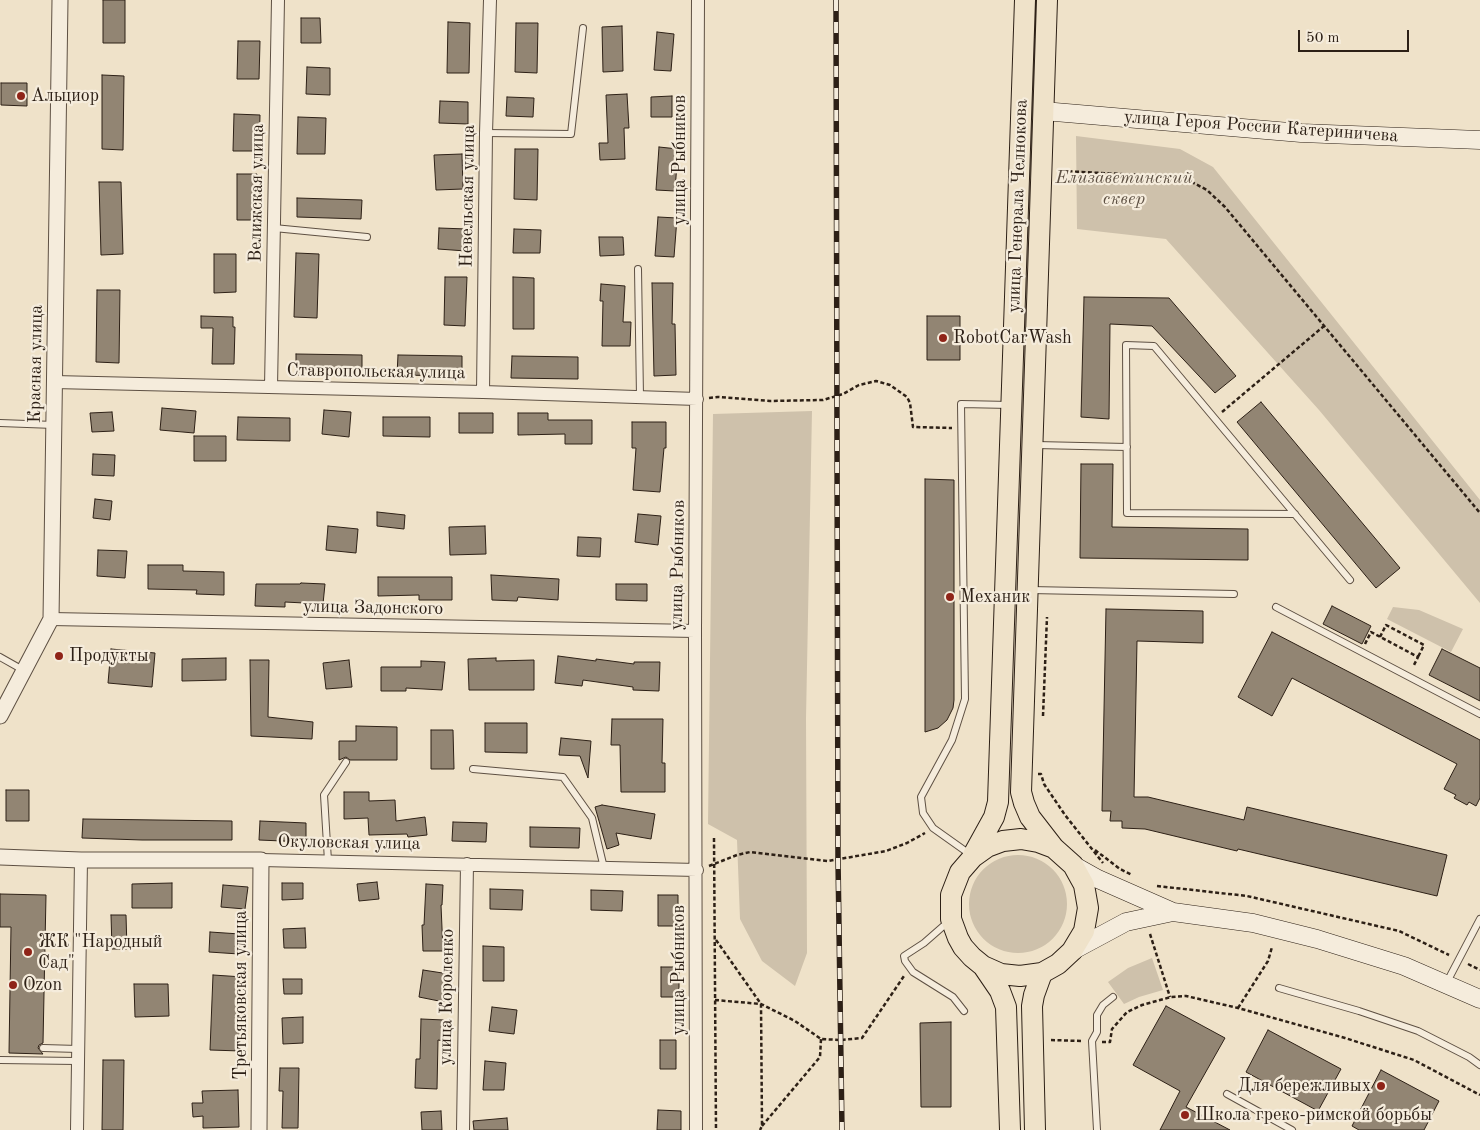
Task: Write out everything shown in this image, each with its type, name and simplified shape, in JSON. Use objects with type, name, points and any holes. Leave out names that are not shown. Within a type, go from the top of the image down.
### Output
[{"type":"main road","name":"улица Генерала Челнокова","points":[[1025,0],[998,802],[994,817],[972,857],[960,872],[951,895],[951,919],[963,947],[983,966],[1001,974],[1020,976],[1042,972],[1058,964],[1072,951],[1084,931],[1088,908],[1084,885],[1073,865],[1054,848],[1030,817],[1021,792],[1047,0]]},
{"type":"main road","name":"улица Героя России Катериничева","points":[[1043,111],[1301,133],[1480,140]]},
{"type":"main road","name":"улица Генерала Челнокова","points":[[972,857],[987,847],[1003,840],[1021,839],[1038,842],[1054,848]]},
{"type":"main road","points":[[1073,865],[1098,879],[1173,912],[1253,923],[1317,939],[1404,966],[1480,999]]},
{"type":"main road","points":[[1072,951],[1126,922],[1173,912]]},
{"type":"main road","name":"улица Генерала Челнокова","points":[[983,966],[1000,991],[1006,1007],[1010,1130]]},
{"type":"main road","points":[[1035,1130],[1032,1006],[1042,972]]},
{"type":"street","name":"Красная улица","points":[[0,716],[51,619],[60,0]]},
{"type":"street","name":"Велижская улица","points":[[271,387],[278,0]]},
{"type":"street","name":"Невельская улица","points":[[483,392],[486,133],[490,0]]},
{"type":"street","name":"улица Рыбников","points":[[696,1130],[695,631],[698,399],[698,0]]},
{"type":"street","name":"Ставропольская улица","points":[[54,382],[698,399]]},
{"type":"street","name":"улица Задонского","points":[[51,619],[695,631]]},
{"type":"street","name":"Окуловская улица","points":[[0,857],[81,860],[328,861],[696,870]]},
{"type":"street","points":[[77,1130],[81,860]]},
{"type":"street","name":"Третьяковская улица","points":[[259,1130],[261,860]]},
{"type":"street","name":"улица Короленко","points":[[463,1130],[467,864]]},
{"type":"lane","points":[[486,133],[571,134],[583,28]]},
{"type":"lane","points":[[274,228],[367,236]]},
{"type":"lane","points":[[638,269],[640,397]]},
{"type":"lane","points":[[1295,514],[1127,513],[1126,345],[1154,346],[1295,514],[1350,580]]},
{"type":"lane","points":[[972,857],[932,828],[926,820],[921,806],[921,797],[952,740],[965,699],[961,404],[1011,405]]},
{"type":"lane","points":[[0,422],[54,425]]},
{"type":"lane","points":[[1032,445],[1127,447]]},
{"type":"lane","points":[[1027,590],[1234,594]]},
{"type":"lane","points":[[1276,607],[1480,714]]},
{"type":"lane","points":[[0,657],[24,671]]},
{"type":"lane","points":[[328,861],[324,795],[346,762]]},
{"type":"lane","points":[[473,769],[563,776],[592,818],[604,868]]},
{"type":"lane","points":[[951,919],[904,956],[914,972],[954,997],[964,1011]]},
{"type":"lane","points":[[1446,984],[1480,919]]},
{"type":"lane","points":[[1279,988],[1359,1011],[1418,1031],[1469,1057],[1480,1065]]},
{"type":"lane","points":[[1097,1130],[1092,1042],[1096,1032],[1097,1015],[1103,1005],[1112,997]]},
{"type":"lane","points":[[43,1048],[78,1055]]},
{"type":"lane","points":[[0,1060],[78,1055]]},
{"type":"lane","points":[[1227,1094],[1292,1130]]},
{"type":"path","points":[[1062,171],[1161,176],[1188,180],[1207,190],[1225,207],[1480,513]]},
{"type":"path","points":[[1215,419],[1324,326]]},
{"type":"path","points":[[698,399],[823,400],[843,394],[859,385],[876,381],[890,385],[907,397],[910,403],[913,427],[961,428]]},
{"type":"path","points":[[1043,716],[1047,617]]},
{"type":"path","points":[[1380,637],[1386,625],[1424,645],[1408,676]]},
{"type":"path","points":[[1361,652],[1371,632],[1418,657]]},
{"type":"path","points":[[1041,774],[1044,784],[1065,815],[1105,865]]},
{"type":"path","points":[[696,870],[750,852],[828,861],[838,860],[886,851],[907,843],[932,828]]},
{"type":"path","points":[[714,838],[716,1130]]},
{"type":"path","points":[[1092,848],[1133,876]]},
{"type":"path","points":[[1151,884],[1175,889],[1247,896],[1399,931],[1480,970]]},
{"type":"path","points":[[1150,934],[1171,997]]},
{"type":"path","points":[[715,939],[761,1004],[762,1126]]},
{"type":"path","points":[[1238,1008],[1268,961],[1272,947]]},
{"type":"path","points":[[715,1000],[761,1004],[795,1022],[821,1039],[862,1038],[910,967]]},
{"type":"path","points":[[1051,1040],[1110,1042],[1112,1029],[1127,1012],[1142,1005],[1171,997],[1186,996],[1238,1008],[1345,1038],[1414,1060],[1480,1095]]},
{"type":"path","points":[[760,1130],[820,1057],[821,1039]]},
{"type":"green space","name":"Елизаветинский сквер","points":[[1076,136],[1180,149],[1213,167],[1480,500],[1480,603],[1319,410],[1166,239],[1077,229]]},
{"type":"green space","points":[[812,411],[806,718],[807,953],[795,986],[762,961],[740,919],[737,840],[708,824],[713,414]]},
{"type":"green space","points":[[1393,607],[1419,610],[1463,629],[1451,652],[1387,619]]},
{"type":"green space","points":[[1018,855],[1037,859],[1053,869],[1063,885],[1067,904],[1063,923],[1053,939],[1037,949],[1018,953],[999,949],[983,939],[973,923],[969,904],[973,885],[983,869],[999,859]]},
{"type":"green space","points":[[1152,958],[1163,990],[1139,997],[1124,1004],[1108,982],[1128,968]]},
{"type":"building","points":[[103,0],[125,0],[125,43],[103,43]]},
{"type":"building","points":[[301,18],[320,18],[321,43],[301,43]]},
{"type":"building","points":[[448,22],[470,23],[469,73],[447,73]]},
{"type":"building","points":[[516,23],[538,23],[537,73],[515,72]]},
{"type":"building","points":[[622,26],[623,71],[603,72],[602,27]]},
{"type":"building","points":[[657,32],[674,34],[671,71],[654,70]]},
{"type":"building","points":[[238,41],[260,41],[259,79],[237,79]]},
{"type":"building","points":[[307,67],[330,68],[330,95],[306,94]]},
{"type":"building","points":[[102,75],[124,76],[123,150],[102,149]]},
{"type":"building","points":[[1,83],[27,83],[27,106],[1,105]]},
{"type":"building","points":[[627,94],[629,128],[624,128],[625,159],[600,160],[599,143],[608,143],[606,95]]},
{"type":"building","points":[[672,96],[672,117],[651,117],[651,97]]},
{"type":"building","points":[[507,97],[534,98],[533,117],[506,116]]},
{"type":"building","points":[[440,101],[468,102],[468,124],[439,123]]},
{"type":"building","points":[[234,114],[260,115],[259,151],[233,151]]},
{"type":"building","points":[[298,117],[326,118],[325,154],[297,154]]},
{"type":"building","points":[[659,147],[678,149],[675,191],[656,190]]},
{"type":"building","points":[[515,149],[538,149],[537,200],[514,199]]},
{"type":"building","points":[[462,154],[463,189],[436,190],[434,155]]},
{"type":"building","points":[[237,174],[257,174],[257,220],[237,220]]},
{"type":"building","points":[[99,182],[121,182],[123,254],[101,255]]},
{"type":"building","points":[[297,198],[362,200],[361,219],[297,217]]},
{"type":"building","points":[[658,217],[677,218],[674,257],[655,256]]},
{"type":"building","points":[[439,228],[467,229],[466,251],[438,249]]},
{"type":"building","points":[[514,229],[541,230],[540,253],[513,253]]},
{"type":"building","points":[[599,237],[623,237],[624,255],[600,256]]},
{"type":"building","points":[[296,253],[319,254],[317,318],[294,317]]},
{"type":"building","points":[[214,254],[236,254],[236,292],[214,293]]},
{"type":"building","points":[[445,277],[467,277],[465,326],[444,325]]},
{"type":"building","points":[[513,277],[534,278],[534,329],[513,329]]},
{"type":"building","points":[[652,283],[673,283],[672,324],[675,324],[676,375],[654,376]]},
{"type":"building","points":[[601,284],[625,286],[623,322],[631,322],[630,346],[602,346],[603,301],[600,301]]},
{"type":"building","points":[[97,290],[120,290],[119,363],[96,362]]},
{"type":"building","points":[[1084,297],[1169,298],[1236,376],[1215,393],[1152,326],[1110,324],[1109,419],[1081,417]]},
{"type":"building","points":[[201,316],[233,317],[233,327],[235,327],[234,364],[212,364],[213,328],[201,328]]},
{"type":"building","name":"RobotCarWash","points":[[927,316],[960,316],[960,360],[927,360]]},
{"type":"building","points":[[296,354],[362,355],[362,376],[296,375]]},
{"type":"building","points":[[398,355],[462,356],[462,376],[397,375]]},
{"type":"building","points":[[512,356],[578,357],[578,379],[511,378]]},
{"type":"building","points":[[1261,402],[1400,568],[1376,588],[1237,422]]},
{"type":"building","points":[[162,408],[196,411],[194,433],[160,430]]},
{"type":"building","points":[[324,410],[351,412],[349,437],[322,434]]},
{"type":"building","points":[[112,412],[114,431],[92,432],[90,413]]},
{"type":"building","points":[[459,413],[493,413],[493,433],[459,433]]},
{"type":"building","points":[[518,413],[548,413],[548,420],[592,420],[592,444],[565,444],[565,434],[518,435]]},
{"type":"building","points":[[238,417],[290,418],[290,441],[237,440]]},
{"type":"building","points":[[383,417],[430,417],[430,437],[383,436]]},
{"type":"building","points":[[632,422],[666,422],[666,448],[664,448],[660,492],[633,490],[636,448],[632,448]]},
{"type":"building","points":[[194,436],[226,436],[226,461],[194,461]]},
{"type":"building","points":[[93,454],[115,455],[114,476],[92,475]]},
{"type":"building","points":[[1081,464],[1113,464],[1112,527],[1248,529],[1248,560],[1080,558]]},
{"type":"building","points":[[925,479],[954,480],[954,700],[953,708],[947,720],[938,728],[925,732]]},
{"type":"building","points":[[95,499],[112,501],[110,520],[93,518]]},
{"type":"building","points":[[377,512],[405,515],[404,529],[377,526]]},
{"type":"building","points":[[638,514],[661,516],[658,545],[635,542]]},
{"type":"building","points":[[328,526],[358,529],[356,553],[326,550]]},
{"type":"building","points":[[485,526],[486,554],[450,555],[449,527]]},
{"type":"building","points":[[578,537],[601,538],[600,557],[577,556]]},
{"type":"building","points":[[98,550],[127,551],[125,578],[97,576]]},
{"type":"building","points":[[148,565],[183,565],[183,571],[224,572],[224,595],[196,594],[197,590],[148,589]]},
{"type":"building","points":[[491,575],[559,579],[558,600],[518,597],[517,601],[492,600]]},
{"type":"building","points":[[378,577],[452,577],[452,600],[419,600],[419,595],[378,596]]},
{"type":"building","points":[[256,584],[325,584],[323,604],[285,602],[285,607],[255,606]]},
{"type":"building","points":[[616,584],[647,584],[647,601],[616,600]]},
{"type":"building","points":[[1332,606],[1371,626],[1362,644],[1323,624]]},
{"type":"building","points":[[1106,609],[1203,611],[1203,643],[1137,641],[1134,797],[1148,797],[1244,820],[1247,807],[1447,855],[1437,896],[1238,849],[1237,851],[1145,829],[1122,828],[1122,821],[1110,821],[1111,811],[1102,811]]},
{"type":"building","points":[[1272,632],[1480,740],[1480,798],[1476,806],[1469,802],[1467,805],[1454,798],[1456,795],[1444,789],[1457,764],[1292,678],[1272,716],[1238,697]]},
{"type":"building","points":[[111,649],[155,653],[152,687],[108,683]]},
{"type":"building","points":[[1442,649],[1480,668],[1480,701],[1429,675]]},
{"type":"building","points":[[558,656],[634,664],[634,662],[660,662],[659,691],[633,690],[633,687],[583,680],[582,686],[555,683]]},
{"type":"building","points":[[226,658],[226,680],[182,681],[182,659]]},
{"type":"building","points":[[496,658],[496,661],[534,660],[534,690],[469,690],[468,659]]},
{"type":"building","points":[[250,660],[269,660],[268,717],[313,722],[312,739],[251,736]]},
{"type":"building","points":[[349,660],[352,687],[326,689],[323,663]]},
{"type":"building","points":[[421,661],[445,662],[442,690],[406,688],[406,691],[381,691],[381,667],[421,667]]},
{"type":"building","points":[[612,719],[663,719],[662,763],[665,763],[665,792],[621,792],[620,745],[611,745]]},
{"type":"building","points":[[485,723],[527,723],[527,753],[485,752]]},
{"type":"building","points":[[356,726],[397,727],[397,760],[350,760],[346,757],[339,760],[339,741],[356,741]]},
{"type":"building","points":[[431,730],[453,730],[454,769],[431,769]]},
{"type":"building","points":[[561,738],[591,741],[588,778],[580,756],[559,755]]},
{"type":"building","points":[[6,790],[29,790],[29,821],[6,821]]},
{"type":"building","points":[[344,792],[369,792],[369,801],[395,800],[396,821],[425,817],[427,835],[408,837],[407,834],[369,835],[368,818],[344,819]]},
{"type":"building","points":[[602,805],[655,814],[651,839],[616,833],[619,845],[607,849],[595,807]]},
{"type":"building","points":[[83,819],[232,821],[232,840],[82,838]]},
{"type":"building","points":[[260,821],[306,823],[306,842],[259,840]]},
{"type":"building","points":[[453,822],[487,823],[486,842],[452,841]]},
{"type":"building","points":[[530,827],[580,828],[579,848],[530,847]]},
{"type":"building","points":[[377,882],[379,899],[359,901],[357,884]]},
{"type":"building","points":[[172,883],[172,908],[132,908],[132,884]]},
{"type":"building","points":[[282,883],[303,883],[303,899],[282,900]]},
{"type":"building","points":[[426,884],[443,885],[441,905],[443,951],[423,951],[422,925],[424,925]]},
{"type":"building","points":[[223,885],[248,887],[245,909],[221,907]]},
{"type":"building","points":[[490,889],[523,890],[522,910],[490,909]]},
{"type":"building","points":[[591,890],[623,891],[622,911],[591,910]]},
{"type":"building","name":"ЖК \"Народный Сад\"","points":[[0,894],[46,895],[43,1043],[38,1048],[43,1054],[9,1053],[11,927],[0,927]]},
{"type":"building","points":[[658,895],[678,895],[678,926],[658,926]]},
{"type":"building","points":[[111,915],[126,915],[127,949],[112,949]]},
{"type":"building","points":[[305,928],[306,948],[284,948],[283,929]]},
{"type":"building","points":[[210,932],[240,934],[239,954],[209,952]]},
{"type":"building","points":[[483,946],[504,947],[504,981],[483,981]]},
{"type":"building","points":[[661,967],[679,967],[679,997],[661,997]]},
{"type":"building","points":[[423,970],[449,974],[444,1002],[419,997]]},
{"type":"building","points":[[213,975],[243,977],[240,1022],[242,1022],[241,1051],[210,1050]]},
{"type":"building","points":[[283,979],[302,979],[302,994],[284,994]]},
{"type":"building","points":[[134,984],[168,984],[169,1016],[135,1017]]},
{"type":"building","points":[[1166,1006],[1225,1038],[1186,1107],[1230,1130],[1160,1130],[1180,1091],[1133,1065]]},
{"type":"building","points":[[492,1007],[517,1010],[514,1034],[489,1031]]},
{"type":"building","points":[[303,1017],[303,1043],[283,1044],[282,1018]]},
{"type":"building","points":[[421,1019],[444,1020],[444,1041],[438,1040],[437,1089],[415,1088],[416,1059],[420,1059]]},
{"type":"building","points":[[951,1022],[951,1107],[921,1107],[920,1023]]},
{"type":"building","points":[[1268,1030],[1341,1069],[1318,1111],[1246,1072]]},
{"type":"building","points":[[660,1040],[676,1040],[676,1069],[660,1069]]},
{"type":"building","points":[[103,1060],[124,1060],[123,1130],[102,1130]]},
{"type":"building","points":[[485,1061],[506,1063],[504,1090],[483,1090]]},
{"type":"building","points":[[280,1068],[299,1068],[298,1128],[282,1128],[283,1091],[279,1091]]},
{"type":"building","points":[[1381,1070],[1439,1101],[1424,1130],[1359,1130],[1352,1126]]},
{"type":"building","points":[[238,1090],[239,1127],[203,1128],[203,1116],[193,1117],[192,1103],[203,1103],[202,1091]]},
{"type":"building","points":[[658,1110],[681,1111],[681,1130],[657,1130]]},
{"type":"building","points":[[441,1111],[442,1130],[422,1130],[421,1112]]},
{"type":"building","points":[[507,1118],[508,1130],[474,1130],[473,1121]]},
{"type":"railway","points":[[836,0],[838,860],[842,1130]]},
{"type":"place","name":"Альциор","points":[[21,96]]},
{"type":"place","name":"RobotCarWash","points":[[943,338]]},
{"type":"place","name":"Механик","points":[[950,597]]},
{"type":"place","name":"Продукты","points":[[59,656]]},
{"type":"place","name":"ЖК \"Народный Сад\"","points":[[28,952]]},
{"type":"place","name":"Ozon","points":[[13,985]]},
{"type":"place","name":"Для бережливых","points":[[1381,1086]]},
{"type":"place","name":"Школа греко-римской борьбы","points":[[1185,1115]]}]
